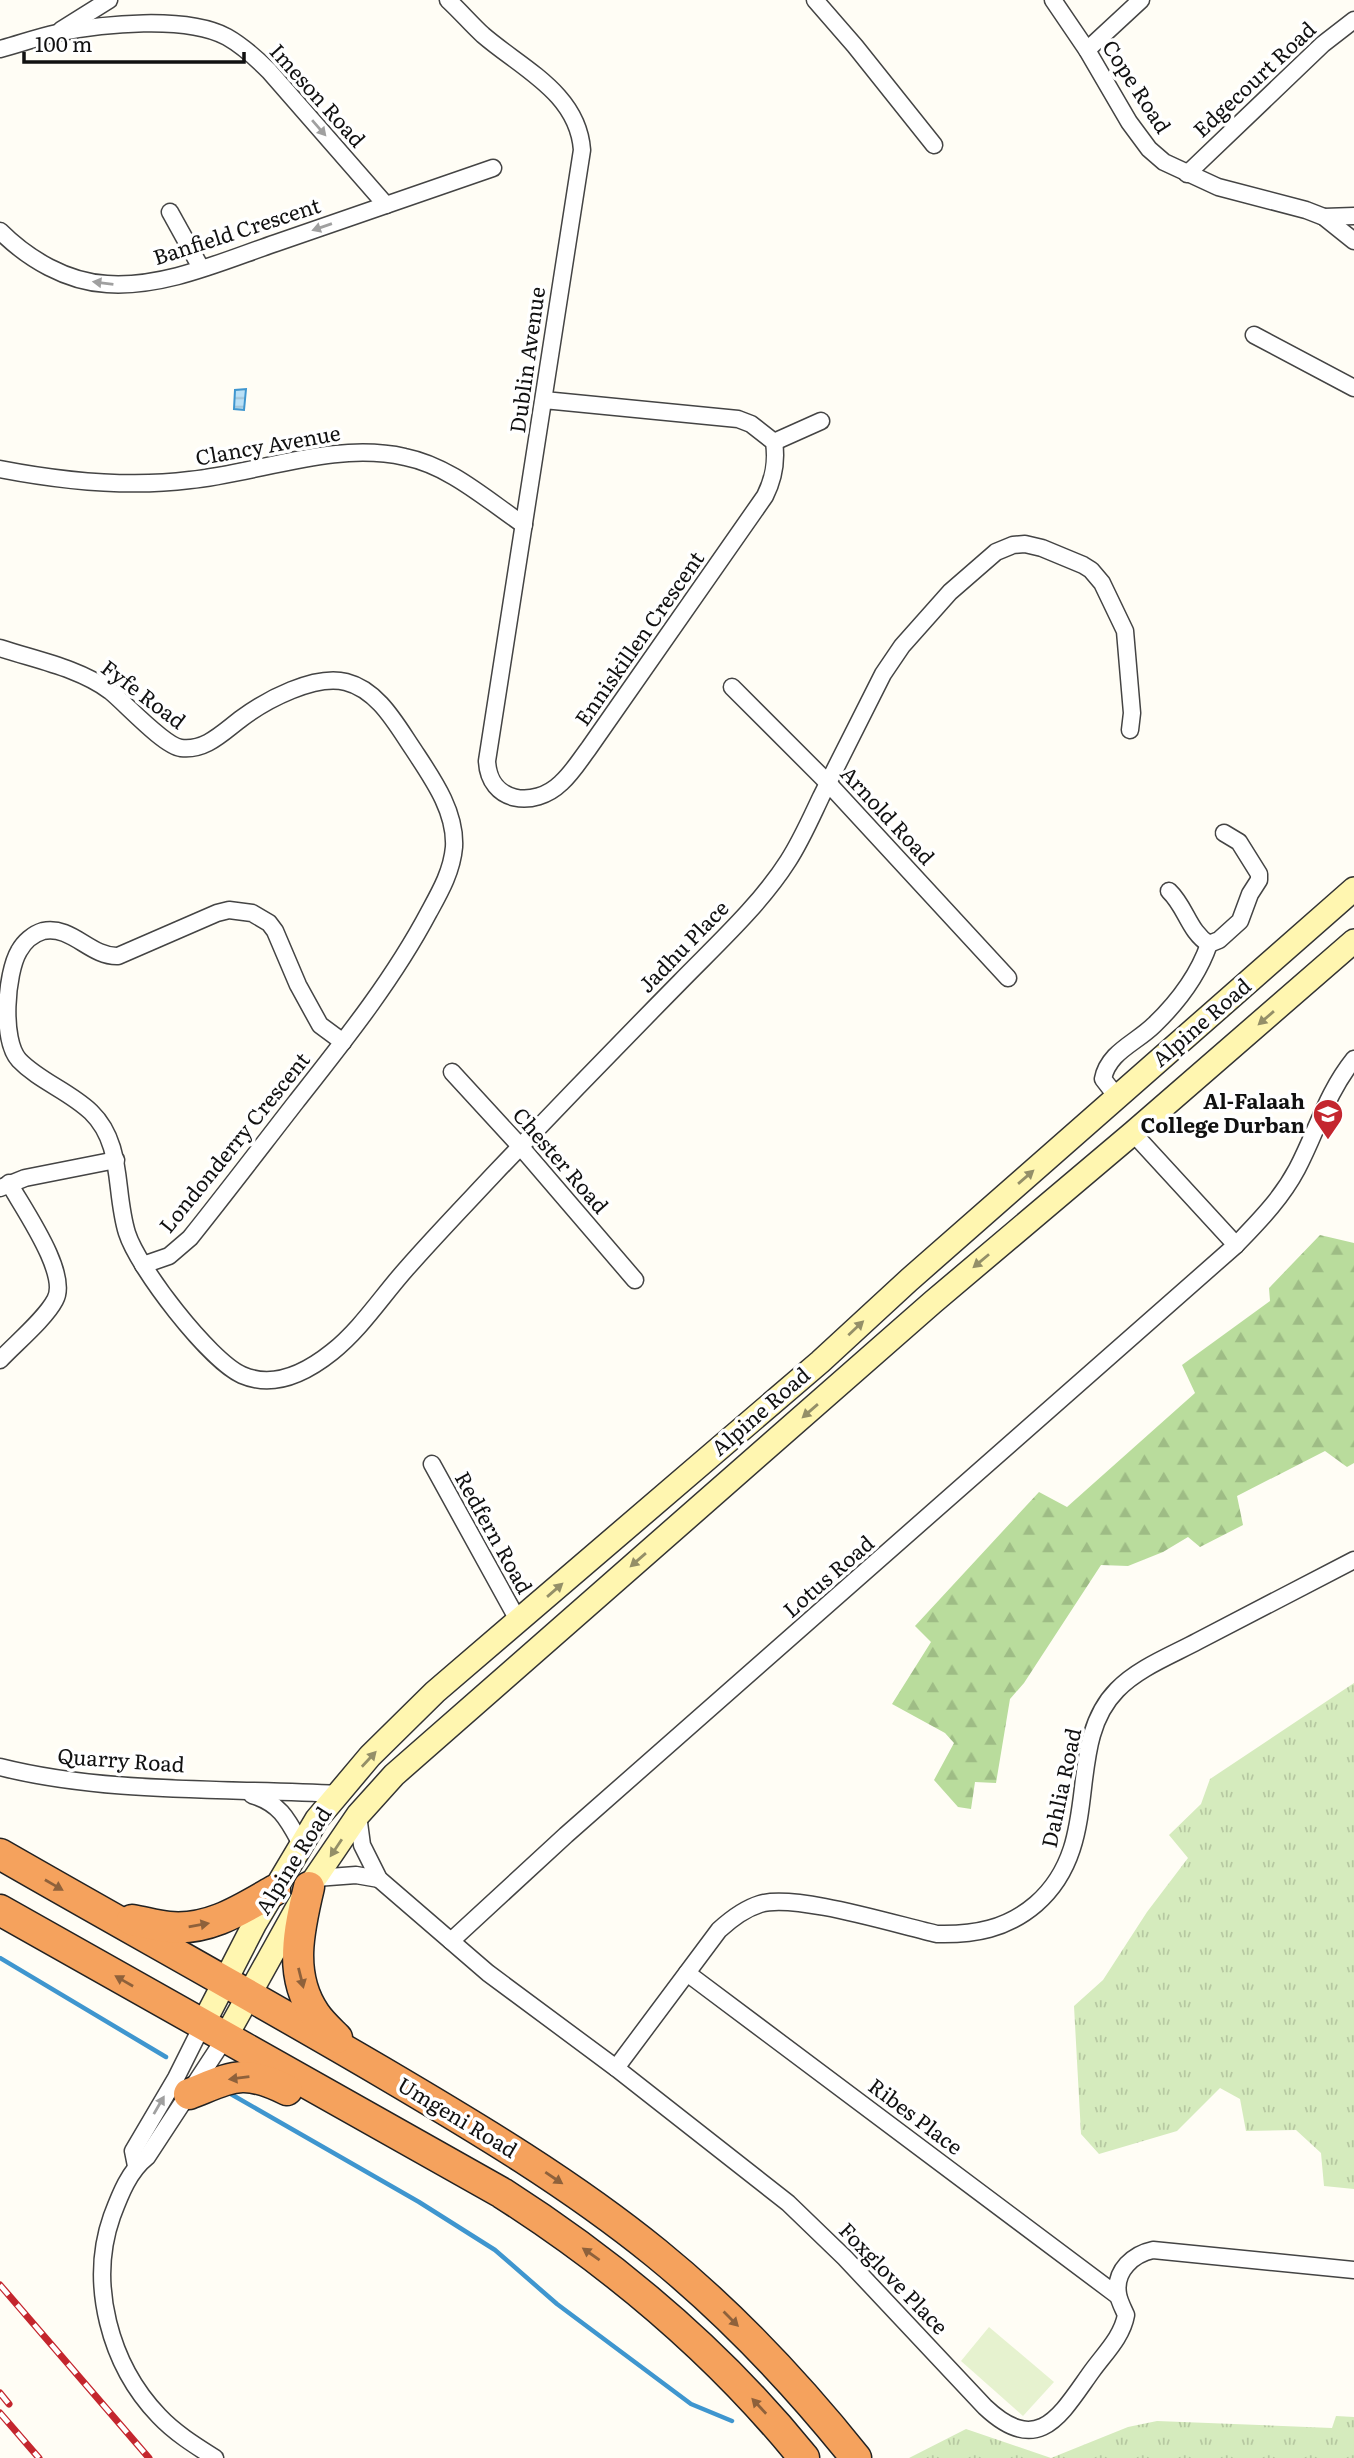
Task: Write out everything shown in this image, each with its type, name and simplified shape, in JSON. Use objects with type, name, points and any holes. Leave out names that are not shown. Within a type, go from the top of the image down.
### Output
[{"type":"highway","name":"Umgeni Road","points":[[0,1854],[487,2134],[577,2194],[656,2253],[722,2310],[774,2361],[856,2458]]},
{"type":"highway","points":[[312,1882],[297,1947],[298,1970],[306,1998],[315,2014],[349,2053]]},
{"type":"highway","points":[[107,1916],[169,1927],[203,1925],[221,1920],[275,1890]]},
{"type":"highway","name":"Umgeni Road","points":[[0,1910],[502,2193],[611,2269],[671,2318],[726,2370],[804,2458]]},
{"type":"highway","points":[[189,2094],[237,2077],[250,2076],[264,2080],[502,2193]]},
{"type":"main road","name":"Alpine Road","points":[[236,1989],[275,1890],[317,1819],[370,1756],[435,1692],[820,1362],[909,1280],[1354,889]]},
{"type":"main road","name":"Alpine Road","points":[[236,1989],[358,1815],[394,1775],[933,1302],[1354,941]]},
{"type":"main road","points":[[1214,1013],[1265,980],[1273,979],[1290,996]]},
{"type":"main road","points":[[820,1362],[834,1373],[876,1353]]},
{"type":"main road","points":[[213,2032],[236,1989]]},
{"type":"street","points":[[56,33],[109,0]]},
{"type":"street","name":"Dublin Avenue","points":[[448,0],[483,34],[554,91],[567,105],[581,133],[582,150],[487,761],[490,780]]},
{"type":"street","points":[[815,0],[934,145]]},
{"type":"street","name":"Cope Road","points":[[1053,0],[1087,50],[1118,105],[1149,149],[1164,162],[1218,187],[1324,217],[1354,241]]},
{"type":"street","points":[[1087,50],[1141,0]]},
{"type":"street","name":"Edgecourt Road","points":[[1187,174],[1323,44],[1354,20]]},
{"type":"street","name":"Imeson Road","points":[[0,49],[56,33],[150,23],[183,24],[226,36],[248,51],[269,71],[386,205]]},
{"type":"street","name":"Banfield Crescent","points":[[0,231],[47,267],[93,282],[128,284],[165,279],[201,268],[493,168]]},
{"type":"street","points":[[170,212],[201,268]]},
{"type":"street","points":[[1324,217],[1354,216]]},
{"type":"street","points":[[1254,335],[1354,388]]},
{"type":"street","points":[[544,400],[738,419],[751,424],[775,442],[821,421]]},
{"type":"street","name":"Enniskillen Crescent","points":[[490,780],[501,793],[524,799],[546,793],[561,784],[570,774],[765,496],[777,457],[775,442]]},
{"type":"street","name":"Clancy Avenue","points":[[0,468],[68,480],[148,483],[189,481],[330,456],[381,452],[408,457],[447,472],[524,525]]},
{"type":"street","name":"Jadhu Place","points":[[143,1265],[158,1289],[205,1343],[231,1368],[250,1378],[262,1380],[300,1374],[334,1351],[520,1146],[727,933],[769,886],[788,862],[883,674],[902,646],[950,592],[987,558],[1013,545],[1025,544],[1062,555],[1091,570],[1102,583],[1125,631],[1131,702],[1130,730]]},
{"type":"street","name":"Fyfe Road","points":[[0,648],[99,684],[165,740],[182,748]]},
{"type":"street","name":"Londonderry Crescent","points":[[182,748],[205,744],[267,701],[327,680],[352,684],[377,701],[392,718],[443,799],[450,815],[453,839],[447,878],[408,950],[343,1042],[190,1238],[169,1256],[143,1265],[128,1237],[121,1210],[111,1139],[99,1119],[80,1102],[27,1066],[15,1054],[8,1035],[6,966],[24,944],[43,932],[56,931],[97,953],[118,956],[217,913],[242,910],[260,917],[275,931],[298,985],[320,1025],[343,1042]]},
{"type":"street","name":"Arnold Road","points":[[732,687],[828,783],[1007,978]]},
{"type":"street","points":[[1117,1097],[1102,1079],[1110,1060],[1152,1027],[1182,996],[1203,961],[1209,944],[1219,940],[1240,921],[1250,894],[1259,880],[1257,869],[1239,842],[1224,833]]},
{"type":"street","points":[[1169,891],[1179,902],[1197,935],[1209,944]]},
{"type":"street","name":"Lotus Road","points":[[451,1941],[566,1835],[1236,1245],[1270,1210],[1292,1177],[1306,1151],[1319,1116],[1339,1079],[1354,1059]]},
{"type":"street","name":"Chester Road","points":[[452,1072],[520,1146],[635,1280]]},
{"type":"street","points":[[1133,1133],[1236,1245]]},
{"type":"street","points":[[0,1360],[50,1308],[58,1293],[44,1245],[4,1186],[116,1160]]},
{"type":"street","name":"Redfern Road","points":[[432,1464],[519,1622]]},
{"type":"street","name":"Dahlia Road","points":[[616,2068],[727,1923],[761,1903],[793,1901],[937,1934],[959,1935],[976,1932],[994,1928],[1019,1916],[1043,1898],[1056,1882],[1073,1848],[1091,1739],[1104,1708],[1116,1691],[1130,1679],[1170,1656],[1354,1560]]},
{"type":"street","name":"Quarry Road","points":[[0,1767],[93,1783],[240,1792],[337,1794]]},
{"type":"street","name":"Quarry Road","points":[[240,1792],[270,1801],[285,1816],[301,1844]]},
{"type":"street","name":"Foxglove Place","points":[[358,1815],[362,1845],[379,1879],[513,1992],[616,2068],[807,2220],[985,2407],[1009,2425],[1021,2429],[1041,2429],[1062,2413],[1120,2334],[1126,2315],[1118,2296],[1122,2273],[1128,2263],[1141,2253],[1153,2250],[1354,2270]]},
{"type":"street","points":[[312,1882],[356,1875],[379,1879]]},
{"type":"street","name":"Ribes Place","points":[[687,1973],[1118,2296]]},
{"type":"street","points":[[213,2032],[189,2094],[147,2157],[136,2166],[117,2205],[107,2231],[101,2271],[106,2314],[122,2360],[146,2400],[172,2427],[215,2458]]},
{"type":"street","points":[[136,2166],[133,2151],[176,2077],[213,2032]]},
{"type":"green space","points":[[1320,1235],[1354,1243],[1354,1463],[1347,1467],[1325,1451],[1237,1496],[1243,1525],[1200,1547],[1188,1537],[1163,1552],[1128,1566],[1101,1565],[1024,1683],[1010,1699],[996,1783],[975,1782],[971,1809],[958,1807],[934,1780],[954,1743],[945,1733],[892,1704],[931,1642],[915,1626],[1039,1492],[1067,1507],[1195,1393],[1182,1365],[1270,1301],[1269,1288]]},
{"type":"green space","points":[[1354,1683],[1354,2189],[1324,2186],[1321,2153],[1296,2130],[1246,2131],[1240,2099],[1220,2088],[1177,2131],[1099,2154],[1081,2134],[1074,2006],[1103,1980],[1147,1912],[1188,1858],[1169,1835],[1201,1804],[1210,1779]]},
{"type":"green space","points":[[989,2327],[1054,2382],[1023,2416],[961,2361]]},
{"type":"green space","points":[[1336,2416],[1354,2417],[1354,2458],[1051,2458],[1128,2427],[1157,2421],[1332,2428]]},
{"type":"green space","points":[[966,2429],[1051,2458],[909,2458]]},
{"type":"water","points":[[246,389],[244,410],[234,409],[235,390]]},
{"type":"waterway","points":[[0,1958],[166,2057]]},
{"type":"waterway","points":[[229,2093],[419,2202],[495,2250],[557,2304],[691,2404],[732,2421]]},
{"type":"railway","points":[[0,2285],[149,2458]]},
{"type":"railway","points":[[0,2393],[9,2404]]},
{"type":"railway","points":[[0,2413],[39,2458]]},
{"type":"place","name":"Al-Falaah College Durban","points":[[1328,1141]]}]
